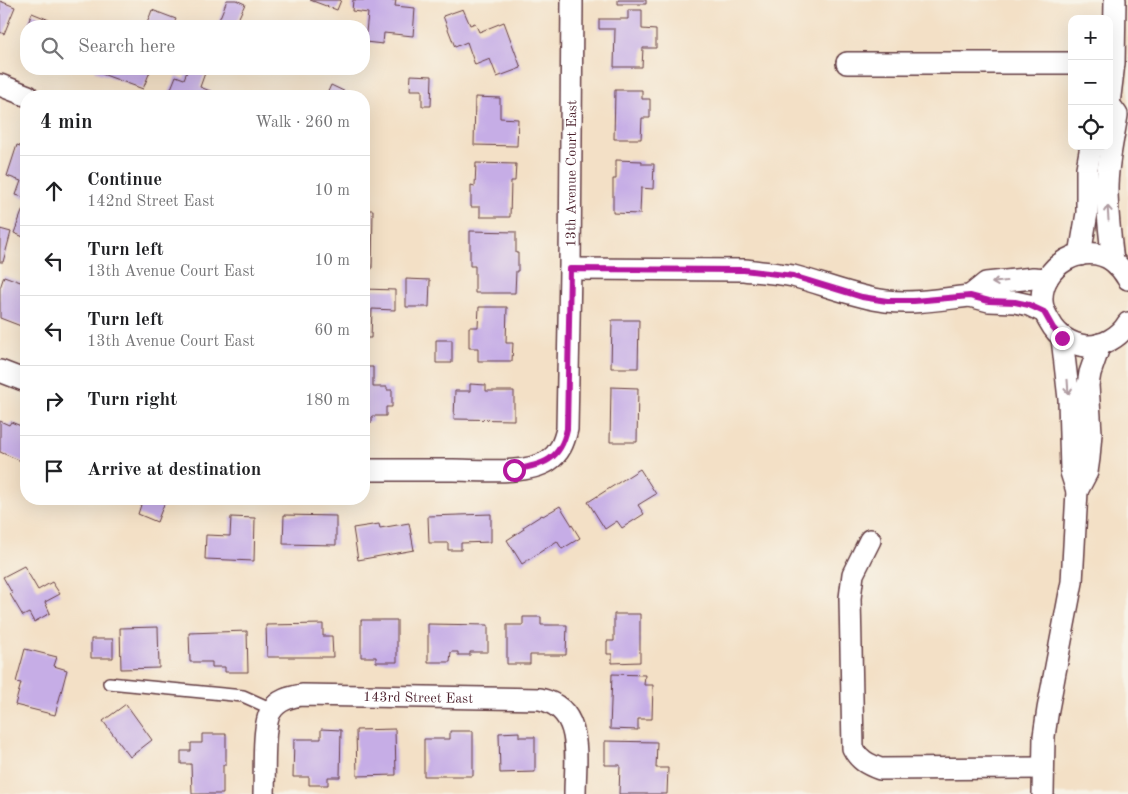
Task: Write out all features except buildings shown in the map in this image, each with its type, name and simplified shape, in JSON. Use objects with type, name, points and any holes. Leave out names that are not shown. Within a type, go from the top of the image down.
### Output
[{"type":"street","name":"13th Avenue Court East","points":[[370,470],[514,470],[547,461],[556,455],[564,443],[567,429],[570,269],[572,0]]},
{"type":"street","points":[[1112,60],[1115,0]]},
{"type":"street","points":[[847,63],[1068,63]]},
{"type":"street","points":[[0,85],[20,93]]},
{"type":"street","points":[[1110,105],[1117,115],[1109,157],[1107,187],[1108,221],[1113,261]]},
{"type":"street","points":[[1080,255],[1087,213],[1087,168],[1090,150]]},
{"type":"street","points":[[1127,325],[1108,342],[1093,346],[1077,345],[1062,338],[1053,328],[1044,312],[1042,300],[1044,285],[1051,272],[1062,262],[1080,255],[1104,256],[1113,261],[1128,279]]},
{"type":"street","points":[[570,269],[744,270],[793,276],[862,297],[887,301],[914,301],[970,296],[989,301],[1015,302],[1029,305],[1044,312]]},
{"type":"street","points":[[970,296],[986,283],[1033,278],[1047,279]]},
{"type":"street","points":[[1043,794],[1044,736],[1072,582],[1075,546],[1077,491],[1071,472],[1069,399],[1062,338]]},
{"type":"street","points":[[1077,491],[1087,472],[1091,433],[1088,385],[1100,344]]},
{"type":"street","points":[[0,371],[20,379]]},
{"type":"street","points":[[870,540],[854,574],[850,598],[853,748],[858,758],[880,769],[1043,768]]},
{"type":"street","name":"143rd Street East","points":[[275,706],[292,696],[540,699],[549,701],[560,707],[567,714],[572,724],[575,794]]},
{"type":"street","points":[[264,794],[268,716],[275,706]]},
{"type":"lane","points":[[110,683],[243,696],[275,706]]},
{"type":"route","points":[[514,470],[547,461],[556,455],[564,443],[567,429],[570,269],[744,270],[793,276],[862,297],[887,301],[914,301],[970,296],[989,301],[1015,302],[1029,305],[1044,312],[1053,328],[1062,338]]}]
